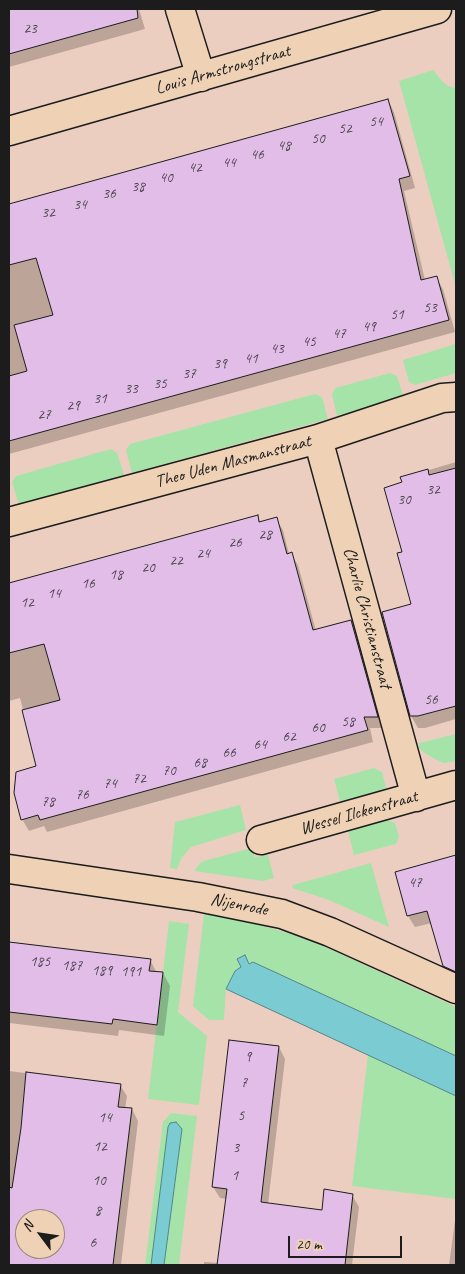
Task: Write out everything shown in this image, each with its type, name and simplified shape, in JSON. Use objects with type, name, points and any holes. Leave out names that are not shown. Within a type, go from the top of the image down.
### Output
[{"type":"street","points":[[180,9],[201,77]]},
{"type":"street","name":"Louis Armstrongstraat","points":[[9,131],[437,9]]},
{"type":"street","name":"Theo Uden Masmanstraat","points":[[9,522],[318,439],[442,398],[456,397]]},
{"type":"street","name":"Charlie Christianstraat","points":[[318,439],[416,797]]},
{"type":"street","name":"Wessel Ilckenstraat","points":[[261,840],[456,785]]},
{"type":"street","name":"Nijenrode","points":[[9,870],[198,897],[282,914],[330,932],[456,989]]},
{"type":"green space","points":[[433,70],[448,86],[456,88],[456,288],[399,81]]},
{"type":"green space","points":[[456,344],[456,373],[415,385],[409,382],[403,360]]},
{"type":"green space","points":[[390,373],[397,376],[404,398],[337,416],[332,394],[335,388]]},
{"type":"green space","points":[[315,394],[322,397],[328,419],[132,473],[126,450],[130,444]]},
{"type":"green space","points":[[111,449],[117,453],[124,475],[19,505],[12,482],[16,476]]},
{"type":"green space","points":[[456,734],[456,761],[444,763],[426,754],[419,748],[419,743]]},
{"type":"green space","points":[[374,768],[382,772],[386,788],[382,794],[341,805],[334,779]]},
{"type":"green space","points":[[240,805],[246,830],[191,847],[182,857],[177,869],[170,868],[175,822]]},
{"type":"green space","points":[[388,820],[395,823],[399,837],[396,844],[354,855],[348,831]]},
{"type":"green space","points":[[251,848],[255,857],[268,855],[274,878],[263,881],[194,871],[204,861]]},
{"type":"green space","points":[[371,863],[389,927],[329,900],[292,888],[293,885]]},
{"type":"green space","points":[[204,914],[243,920],[306,938],[456,1007],[456,1056],[253,962],[235,971],[226,989],[224,1020],[209,1020],[193,1006]]},
{"type":"green space","points":[[169,921],[189,924],[178,1012],[207,1036],[199,1105],[148,1099]]},
{"type":"green space","points":[[368,1055],[456,1096],[456,1199],[352,1186]]},
{"type":"green space","points":[[171,1113],[197,1116],[179,1265],[145,1265],[163,1122]]},
{"type":"water","points":[[245,955],[249,964],[253,962],[456,1056],[456,1096],[226,989],[235,971],[241,967],[237,959]]},
{"type":"water","points":[[176,1122],[182,1129],[164,1265],[151,1265],[168,1127],[170,1123]]},
{"type":"building","points":[[9,9],[137,9],[138,18],[9,54]]},
{"type":"building","points":[[388,99],[410,176],[399,179],[421,280],[437,276],[449,320],[9,441],[9,376],[27,371],[14,325],[53,315],[36,258],[9,265],[9,204]]},
{"type":"building","points":[[456,468],[456,706],[418,716],[410,716],[382,612],[411,604],[397,553],[402,552],[384,488],[402,482],[400,477],[428,469],[429,475]]},
{"type":"building","points":[[258,515],[259,522],[277,517],[287,554],[292,552],[313,630],[351,620],[378,717],[364,717],[368,730],[40,820],[38,815],[21,820],[14,793],[16,772],[36,766],[22,710],[60,700],[44,644],[9,653],[9,583]]},
{"type":"building","points":[[456,855],[456,972],[443,966],[427,911],[407,916],[395,872]]},
{"type":"building","points":[[9,942],[151,959],[149,971],[163,972],[157,1025],[113,1019],[112,1024],[9,1012]]},
{"type":"building","points":[[229,1040],[279,1046],[261,1202],[322,1210],[324,1189],[353,1194],[345,1265],[217,1265],[227,1189],[212,1187]]},
{"type":"building","points":[[26,1072],[121,1084],[118,1107],[132,1108],[113,1265],[9,1265],[9,1187],[12,1188],[21,1128]]}]
